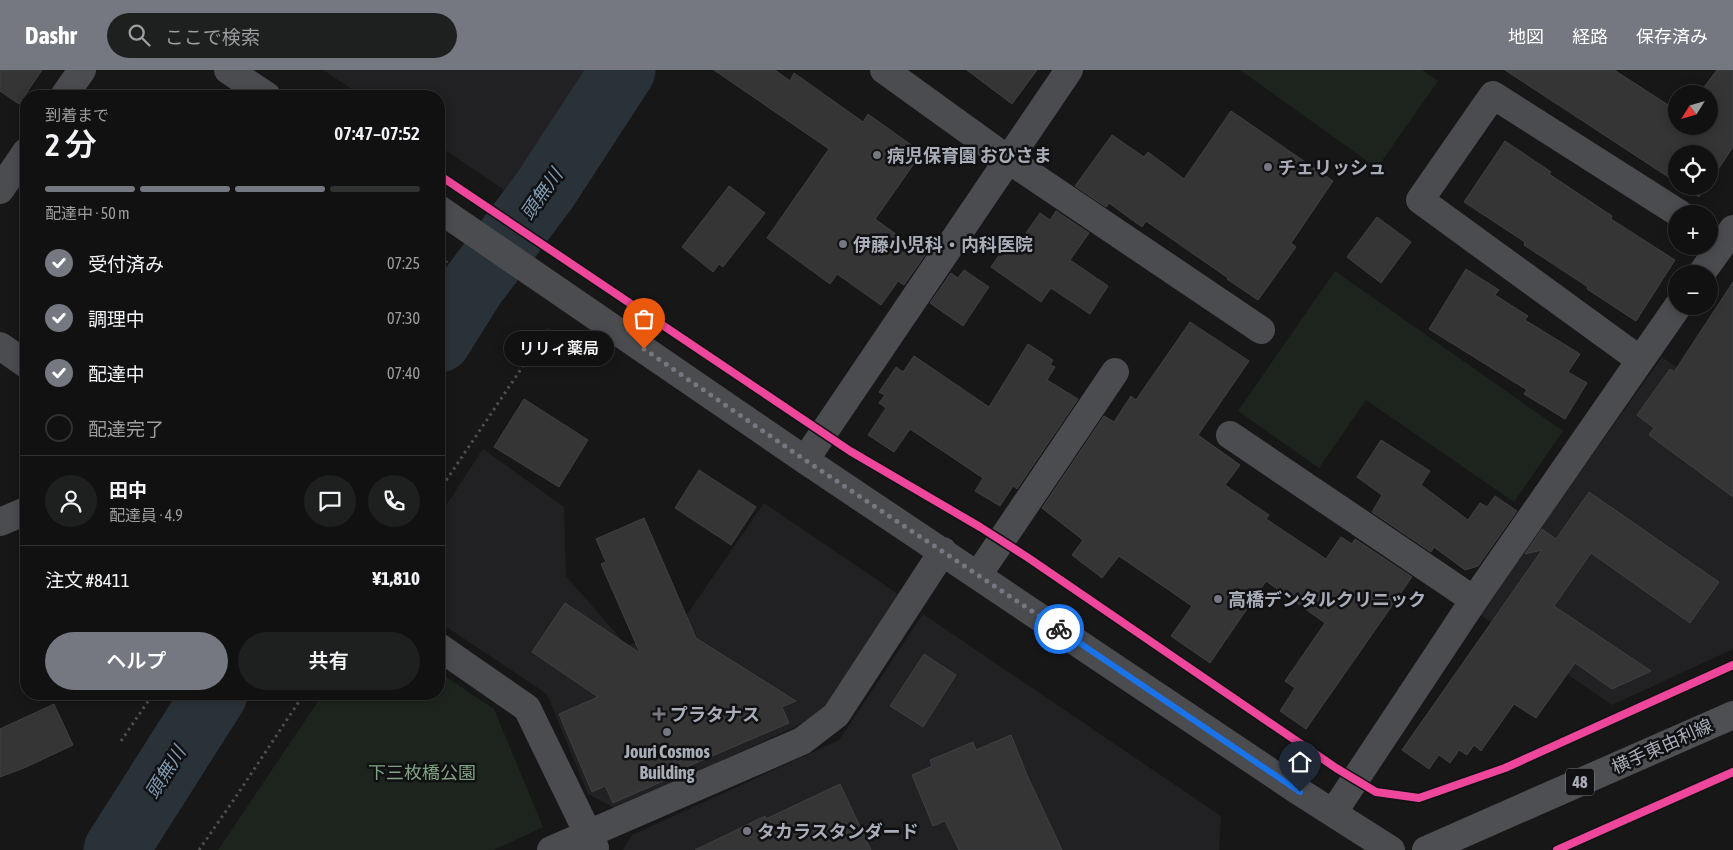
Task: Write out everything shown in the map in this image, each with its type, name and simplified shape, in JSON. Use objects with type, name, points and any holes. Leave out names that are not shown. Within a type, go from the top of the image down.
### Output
[{"type":"main road","name":"横手東由利線","points":[[1426,850],[1733,715]]},
{"type":"street","points":[[68,90],[82,70]]},
{"type":"street","points":[[228,70],[259,90]]},
{"type":"street","points":[[884,70],[1009,160],[1261,330]]},
{"type":"street","points":[[805,460],[1069,70]]},
{"type":"street","points":[[1640,360],[1420,200],[1493,95],[1668,206]]},
{"type":"street","points":[[0,190],[20,161]]},
{"type":"street","points":[[445,213],[805,460],[1391,850]]},
{"type":"street","points":[[1706,265],[1722,234]]},
{"type":"street","points":[[1334,813],[1474,600],[1672,315]]},
{"type":"street","points":[[0,346],[20,360]]},
{"type":"street","points":[[978,574],[1115,372]]},
{"type":"street","points":[[1230,435],[1474,600]]},
{"type":"street","points":[[0,522],[20,514]]},
{"type":"street","points":[[551,850],[592,841],[802,741],[836,715],[943,551]]},
{"type":"street","points":[[445,650],[527,708],[592,841]]},
{"type":"path","points":[[445,264],[447,261],[455,266]]},
{"type":"path","points":[[445,482],[548,330]]},
{"type":"path","points":[[122,741],[149,700]]},
{"type":"path","points":[[199,850],[300,700]]},
{"type":"shaded area","points":[[323,70],[601,70],[515,197],[445,150],[445,90],[353,90]]},
{"type":"shaded area","points":[[1662,357],[1733,407],[1733,649],[1612,705],[1479,614]]},
{"type":"shaded area","points":[[483,449],[564,507],[566,576],[627,646],[681,623],[764,503],[898,594],[827,704],[811,717],[795,727],[616,809],[588,794],[547,694],[445,626],[445,507]]},
{"type":"shaded area","points":[[923,614],[1221,816],[1219,850],[623,850],[632,835],[839,740]]},
{"type":"green space","points":[[1240,70],[1422,70],[1438,81],[1377,168]]},
{"type":"green space","points":[[1335,271],[1563,431],[1514,502],[1366,400],[1319,468],[1238,411]]},
{"type":"green space","name":"下三枚橋公園","points":[[445,676],[494,709],[543,827],[494,850],[218,850],[319,700],[445,700]]},
{"type":"building","points":[[0,70],[42,70],[28,90],[20,90],[19,104],[0,91]]},
{"type":"building","points":[[714,70],[775,70],[790,81],[794,73],[863,122],[868,114],[914,147],[911,153],[918,158],[875,219],[925,255],[904,285],[898,281],[881,305],[837,274],[830,284],[767,238],[829,149]]},
{"type":"building","points":[[967,70],[1037,70],[1012,104]]},
{"type":"building","points":[[1505,70],[1614,70],[1668,105],[1668,135],[1718,135],[1718,85],[1706,85],[1717,70],[1733,70],[1733,147],[1718,170],[1718,145],[1668,145],[1668,177]]},
{"type":"building","points":[[1231,111],[1333,181],[1291,243],[1296,247],[1258,300],[1146,221],[1142,227],[1109,203],[1106,207],[1075,186],[1112,135],[1144,157],[1148,152],[1184,179]]},
{"type":"building","points":[[1505,141],[1551,172],[1549,174],[1612,216],[1611,219],[1675,260],[1672,265],[1668,265],[1668,271],[1636,321],[1524,245],[1525,242],[1464,202]]},
{"type":"building","points":[[729,186],[765,213],[723,267],[719,264],[713,272],[682,247]]},
{"type":"building","points":[[1056,211],[1089,233],[1070,260],[1108,286],[1090,314],[1051,288],[1041,302],[991,267],[1009,241],[1017,246],[1040,213],[1050,220]]},
{"type":"building","points":[[1377,217],[1411,242],[1381,283],[1347,257]]},
{"type":"building","points":[[1466,269],[1499,290],[1495,295],[1528,316],[1525,320],[1580,354],[1568,372],[1587,383],[1565,419],[1524,394],[1527,390],[1429,329]]},
{"type":"building","points":[[964,270],[989,287],[963,326],[930,303],[951,273],[958,278]]},
{"type":"building","points":[[1733,282],[1733,497],[1649,435],[1654,428],[1637,415],[1670,369],[1674,372],[1711,315],[1718,315],[1718,305]]},
{"type":"building","points":[[1190,322],[1249,361],[1198,435],[1240,465],[1225,485],[1269,515],[1266,519],[1326,559],[1341,537],[1352,544],[1355,539],[1412,577],[1306,729],[1280,711],[1295,688],[1285,681],[1325,623],[1266,581],[1210,663],[1171,636],[1192,606],[1119,556],[1102,578],[1072,555],[1083,540],[1042,508],[1104,416],[1114,422],[1131,396],[1136,400]]},
{"type":"building","points":[[1028,344],[1053,360],[1050,365],[1055,367],[1047,380],[1078,399],[1017,489],[1013,486],[1000,506],[975,491],[983,478],[910,429],[894,452],[868,435],[886,408],[879,403],[885,395],[879,392],[896,367],[903,372],[914,356],[989,407]]},
{"type":"building","points":[[524,399],[588,440],[559,487],[494,447]]},
{"type":"building","points":[[1381,440],[1430,471],[1421,485],[1468,520],[1480,503],[1487,507],[1495,496],[1517,511],[1478,566],[1465,570],[1434,547],[1431,552],[1372,512],[1382,495],[1357,477]]},
{"type":"building","points":[[699,470],[756,507],[731,545],[675,508]]},
{"type":"building","points":[[1589,492],[1719,582],[1690,623],[1591,553],[1554,606],[1651,671],[1612,689],[1575,663],[1536,718],[1514,704],[1481,751],[1474,745],[1467,755],[1459,750],[1450,763],[1439,755],[1429,769],[1402,750],[1542,550],[1525,554],[1542,529],[1556,539]]},
{"type":"building","points":[[644,518],[696,638],[796,701],[782,707],[789,723],[677,771],[679,774],[613,803],[605,786],[592,792],[559,714],[598,697],[532,652],[565,603],[640,653],[601,564],[606,562],[596,539]]},
{"type":"building","points":[[924,654],[956,675],[923,727],[890,706]]},
{"type":"building","points":[[54,704],[73,745],[0,777],[0,729]]},
{"type":"building","points":[[1011,735],[1027,775],[1062,850],[959,850],[945,821],[933,826],[912,775],[932,766],[930,760],[973,742],[976,750]]},
{"type":"building","points":[[840,784],[871,850],[695,850],[765,816],[766,819]]},
{"type":"waterway","name":"頭無川","points":[[445,330],[472,287],[545,190],[623,70]]},
{"type":"waterway","name":"頭無川","points":[[116,850],[211,700]]},
{"type":"cycle path","points":[[445,179],[850,451],[980,527],[1027,557],[1336,768],[1376,792],[1419,798],[1505,768],[1733,665]]},
{"type":"cycle path","points":[[1557,850],[1733,772]]},
{"type":"way so far","points":[[644,349],[805,460],[1059,629]]},
{"type":"place","name":"病児保育園 おひさま","points":[[877,155]]},
{"type":"place","name":"チェリッシュ","points":[[1268,167]]},
{"type":"place","name":"伊藤小児科・内科医院","points":[[843,244]]},
{"type":"place","name":"リリィ薬局","points":[[644,349]]},
{"type":"place","name":"高橋デンタルクリニック","points":[[1218,599]]},
{"type":"place","name":"プラタナス","points":[[659,714]]},
{"type":"place","name":"Jouri Cosmos Building","points":[[667,732]]},
{"type":"place","name":"タカラスタンダード","points":[[747,831]]},
{"type":"route","points":[[1059,629],[1300,792]]}]
